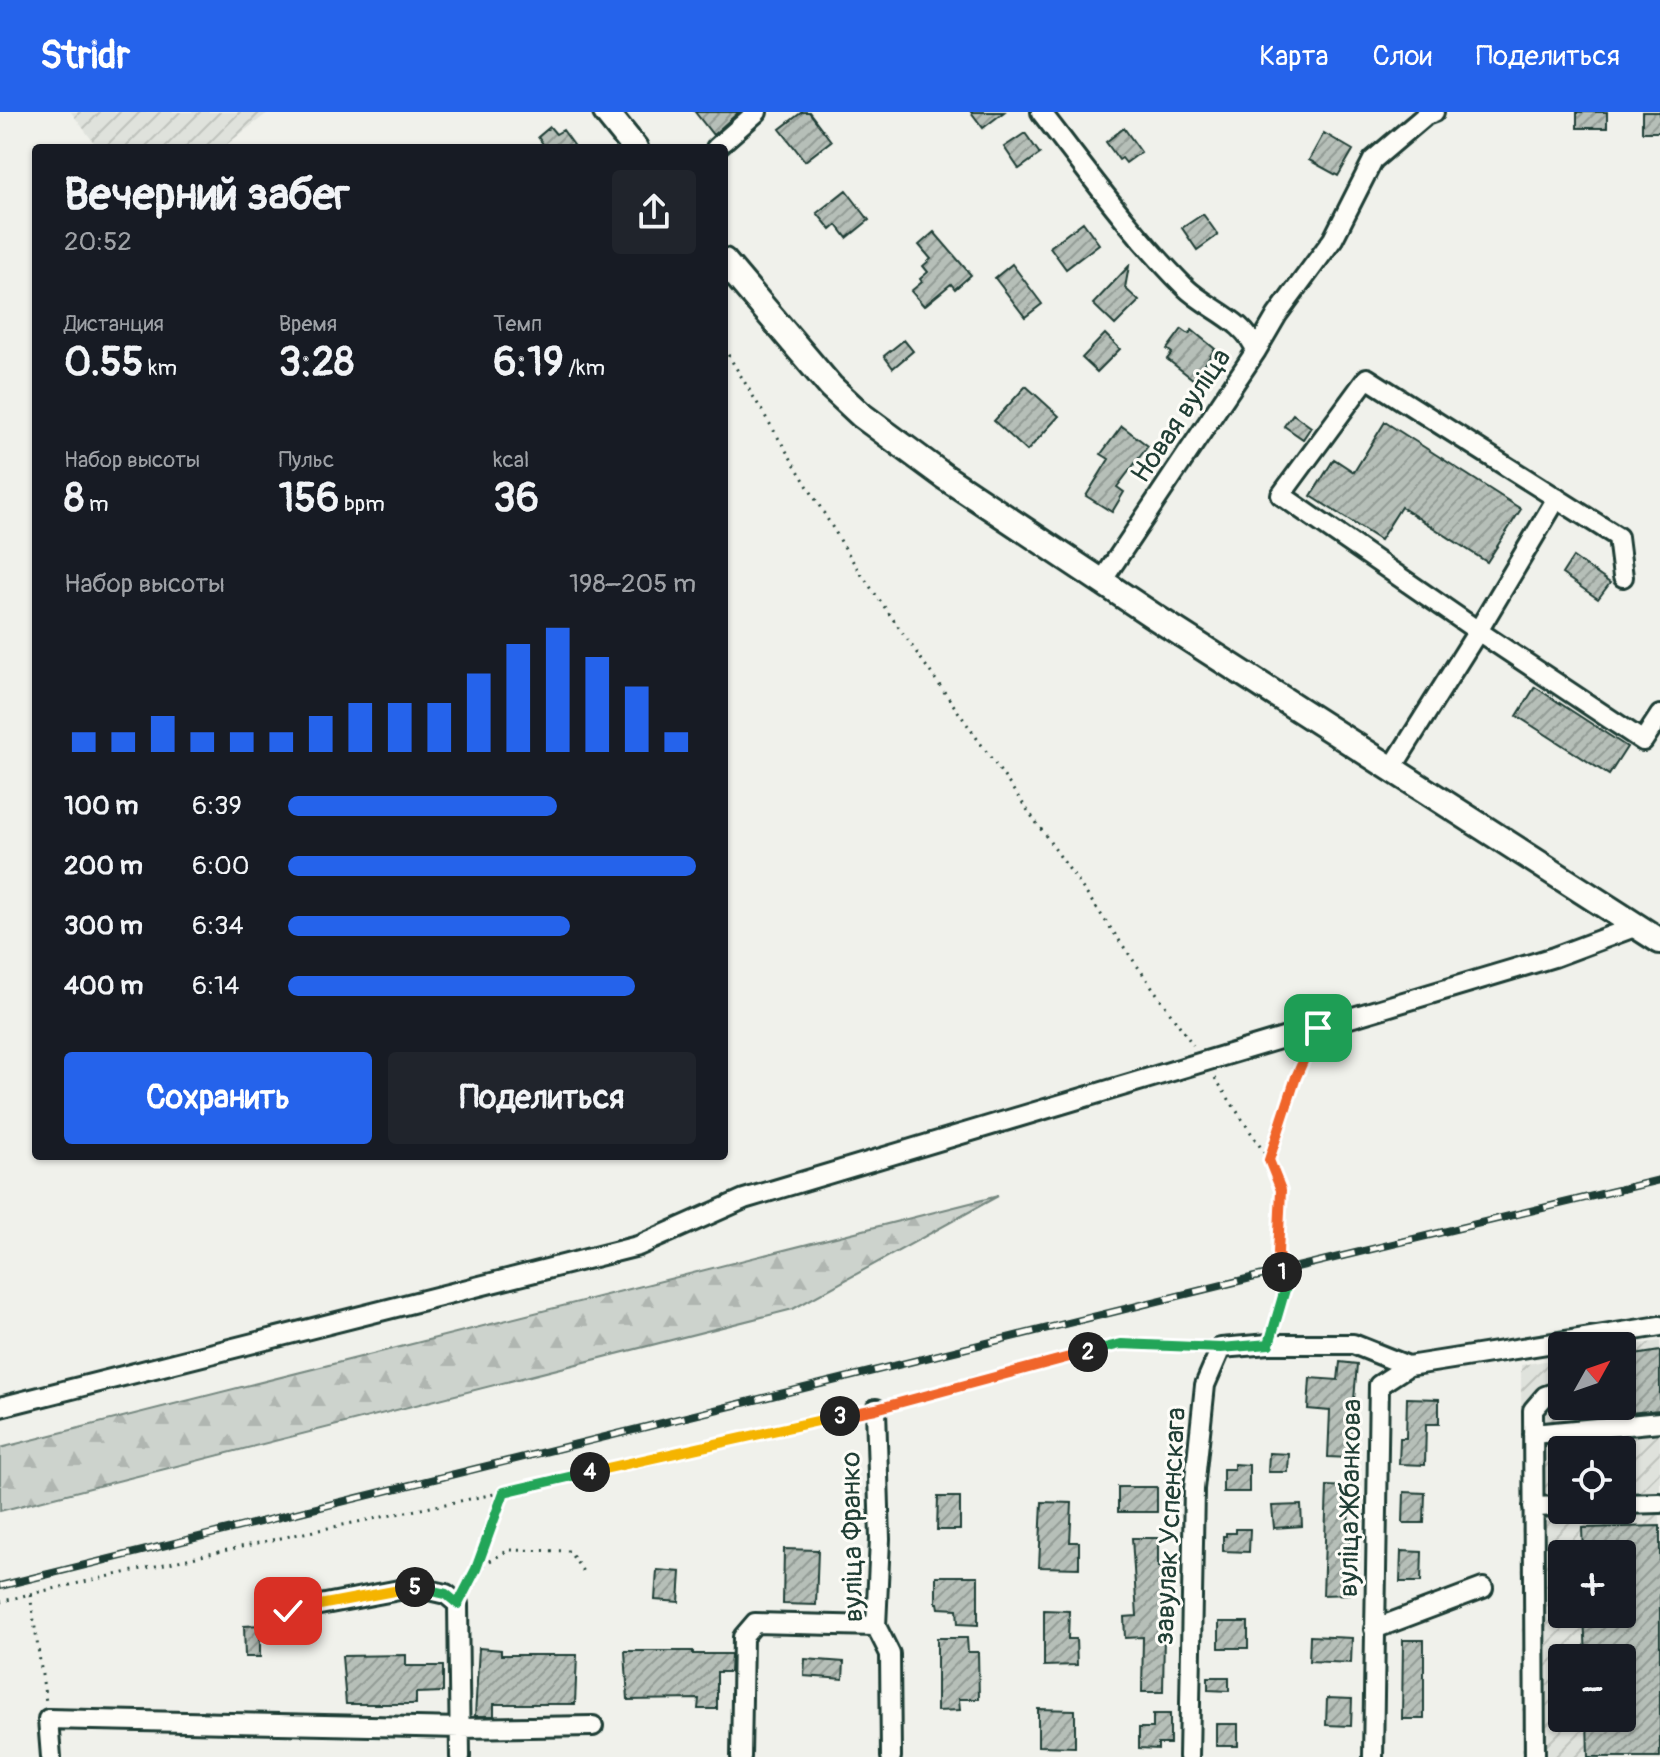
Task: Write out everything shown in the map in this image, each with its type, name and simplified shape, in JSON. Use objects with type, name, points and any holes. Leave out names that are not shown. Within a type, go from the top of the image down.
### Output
[{"type":"main road","points":[[606,112],[632,144]]},
{"type":"main road","points":[[728,266],[831,387],[861,415],[1011,522],[1652,934]]},
{"type":"street","points":[[721,144],[757,112]]},
{"type":"street","name":"Новая вуліца","points":[[1041,112],[1183,286],[1239,327],[1254,343],[1256,351],[1102,581]]},
{"type":"street","points":[[1256,351],[1277,315],[1333,239],[1373,160],[1425,113]]},
{"type":"street","points":[[1623,577],[1618,537],[1367,378],[1281,495],[1643,741],[1660,715]]},
{"type":"street","points":[[1392,768],[1557,498]]},
{"type":"street","points":[[0,1407],[638,1246],[744,1199],[1554,957],[1652,934]]},
{"type":"street","points":[[1221,1348],[1269,1344],[1353,1344],[1408,1366],[1660,1326]]},
{"type":"street","name":"завулак Успенскага","points":[[1189,1757],[1194,1489],[1205,1385],[1221,1348]]},
{"type":"street","name":"вуліца Жбанкова","points":[[1373,1757],[1379,1385],[1408,1366]]},
{"type":"street","points":[[1535,1757],[1533,1410],[1548,1395]]},
{"type":"street","name":"вуліца Франко","points":[[876,1409],[880,1539],[876,1626],[890,1654],[891,1757]]},
{"type":"street","points":[[1533,1434],[1660,1422]]},
{"type":"street","points":[[1636,1504],[1660,1503]]},
{"type":"street","points":[[1533,1507],[1548,1506]]},
{"type":"street","points":[[288,1611],[415,1587],[446,1594],[458,1604],[460,1757]]},
{"type":"street","points":[[1374,1629],[1483,1588]]},
{"type":"street","points":[[741,1757],[743,1637],[755,1623],[876,1626]]},
{"type":"street","points":[[51,1757],[48,1719],[461,1728],[593,1726]]},
{"type":"path","points":[[728,355],[857,568],[1205,1063],[1269,1160],[1281,1190],[1278,1253],[1286,1286],[1269,1344]]},
{"type":"path","points":[[1269,1160],[1296,1077],[1318,1028]]},
{"type":"path","points":[[0,1602],[284,1537],[504,1492],[782,1427],[876,1409],[1121,1344],[1221,1348]]},
{"type":"path","points":[[458,1604],[476,1569],[504,1492]]},
{"type":"path","points":[[476,1569],[509,1550],[569,1551],[584,1573]]},
{"type":"path","points":[[30,1594],[48,1719]]},
{"type":"shaded area","points":[[71,112],[269,112],[227,144],[95,144]]},
{"type":"shaded area","points":[[1660,1341],[1660,1757],[1522,1757],[1521,1365],[1548,1360],[1548,1420],[1636,1420],[1636,1345]]},
{"type":"green space","points":[[998,1196],[793,1309],[0,1511],[0,1448]]},
{"type":"building","points":[[695,112],[739,112],[713,135]]},
{"type":"building","points":[[802,112],[809,112],[831,141],[805,161],[780,129]]},
{"type":"building","points":[[971,112],[1004,112],[983,128]]},
{"type":"building","points":[[1577,112],[1607,112],[1607,128],[1577,128]]},
{"type":"building","points":[[1642,112],[1660,112],[1660,132],[1642,132]]},
{"type":"building","points":[[550,127],[556,134],[563,130],[573,144],[543,144],[538,137]]},
{"type":"building","points":[[1124,128],[1141,152],[1126,163],[1122,158],[1119,160],[1106,142]]},
{"type":"building","points":[[1025,133],[1040,154],[1019,169],[1004,147]]},
{"type":"building","points":[[1324,133],[1353,150],[1338,176],[1309,160]]},
{"type":"building","points":[[846,190],[869,220],[847,238],[837,225],[831,230],[817,213]]},
{"type":"building","points":[[1203,214],[1218,235],[1197,250],[1182,228]]},
{"type":"building","points":[[1083,222],[1099,244],[1066,269],[1050,247]]},
{"type":"building","points":[[934,232],[971,275],[955,289],[951,284],[924,306],[911,291],[922,282],[920,279],[928,272],[923,266],[931,259],[919,245]]},
{"type":"building","points":[[1012,264],[1042,304],[1025,317],[995,278]]},
{"type":"building","points":[[1129,266],[1125,288],[1139,301],[1115,325],[1093,304]]},
{"type":"building","points":[[1182,329],[1189,334],[1192,330],[1215,349],[1194,380],[1167,359],[1172,353],[1167,349]]},
{"type":"building","points":[[1105,334],[1120,349],[1097,372],[1082,358]]},
{"type":"building","points":[[904,340],[913,351],[893,368],[884,356]]},
{"type":"building","points":[[1026,386],[1059,416],[1027,451],[994,421]]},
{"type":"building","points":[[1293,414],[1311,427],[1303,439],[1284,426]]},
{"type":"building","points":[[1385,422],[1521,509],[1487,562],[1401,507],[1380,540],[1311,496],[1334,459],[1354,472]]},
{"type":"building","points":[[1122,426],[1148,446],[1117,487],[1124,492],[1112,512],[1086,496],[1109,459],[1101,454]]},
{"type":"building","points":[[1573,557],[1610,583],[1598,599],[1562,574]]},
{"type":"building","points":[[1535,687],[1627,747],[1609,775],[1517,716]]},
{"type":"building","points":[[1660,1351],[1660,1410],[1636,1412],[1636,1355]]},
{"type":"building","points":[[1340,1362],[1357,1364],[1351,1412],[1350,1458],[1328,1457],[1330,1411],[1308,1409],[1310,1378],[1338,1380]]},
{"type":"building","points":[[1407,1398],[1439,1399],[1439,1424],[1426,1424],[1425,1465],[1399,1464],[1400,1438],[1406,1438]]},
{"type":"building","points":[[1269,1453],[1289,1454],[1288,1472],[1268,1472]]},
{"type":"building","points":[[1234,1464],[1249,1465],[1249,1492],[1223,1492],[1223,1469],[1234,1469]]},
{"type":"building","points":[[1327,1486],[1348,1487],[1350,1594],[1323,1595]]},
{"type":"building","points":[[1118,1487],[1157,1487],[1157,1512],[1118,1512]]},
{"type":"building","points":[[1404,1492],[1425,1493],[1424,1523],[1403,1523]]},
{"type":"building","points":[[938,1497],[960,1497],[960,1530],[937,1530]]},
{"type":"building","points":[[1042,1502],[1072,1503],[1070,1542],[1079,1542],[1079,1568],[1039,1567]]},
{"type":"building","points":[[1301,1505],[1302,1526],[1274,1528],[1272,1506]]},
{"type":"building","points":[[1660,1526],[1660,1757],[1588,1757],[1587,1732],[1636,1732],[1636,1644],[1585,1644],[1585,1628],[1636,1628],[1636,1540],[1582,1540],[1582,1528]]},
{"type":"building","points":[[1236,1529],[1250,1529],[1249,1552],[1223,1551],[1223,1536],[1236,1533]]},
{"type":"building","points":[[1132,1538],[1158,1538],[1158,1567],[1169,1567],[1170,1582],[1160,1582],[1162,1619],[1170,1619],[1170,1634],[1164,1634],[1163,1692],[1142,1692],[1143,1637],[1125,1638],[1124,1617],[1137,1616]]},
{"type":"building","points":[[784,1549],[818,1550],[816,1605],[783,1604]]},
{"type":"building","points":[[1401,1551],[1422,1552],[1421,1582],[1400,1582]]},
{"type":"building","points":[[657,1570],[681,1572],[679,1602],[655,1600]]},
{"type":"building","points":[[936,1576],[978,1576],[978,1625],[958,1624],[957,1609],[939,1608],[936,1603]]},
{"type":"building","points":[[1044,1610],[1069,1611],[1068,1639],[1076,1639],[1077,1665],[1044,1666]]},
{"type":"building","points":[[1219,1622],[1248,1622],[1248,1648],[1219,1648]]},
{"type":"building","points":[[260,1625],[260,1657],[245,1657],[244,1626]]},
{"type":"building","points":[[1310,1636],[1352,1638],[1351,1663],[1309,1661]]},
{"type":"building","points":[[937,1638],[967,1638],[968,1652],[978,1652],[979,1699],[959,1699],[960,1710],[937,1711]]},
{"type":"building","points":[[1403,1640],[1424,1640],[1424,1719],[1402,1719]]},
{"type":"building","points":[[479,1648],[501,1650],[501,1655],[577,1655],[575,1704],[494,1704],[494,1716],[475,1716]]},
{"type":"building","points":[[625,1651],[731,1654],[730,1672],[717,1672],[717,1709],[698,1709],[699,1699],[628,1700]]},
{"type":"building","points":[[406,1655],[406,1666],[443,1666],[443,1692],[416,1693],[416,1704],[346,1704],[342,1656]]},
{"type":"building","points":[[805,1659],[844,1662],[843,1679],[804,1676]]},
{"type":"building","points":[[1208,1677],[1229,1677],[1229,1691],[1208,1690]]},
{"type":"building","points":[[1327,1698],[1352,1699],[1351,1726],[1326,1725]]},
{"type":"building","points":[[1038,1709],[1075,1710],[1075,1747],[1038,1746]]},
{"type":"building","points":[[1153,1714],[1170,1714],[1170,1744],[1158,1744],[1158,1749],[1139,1748],[1139,1728],[1153,1728]]},
{"type":"building","points":[[1216,1724],[1238,1724],[1238,1746],[1216,1746]]},
{"type":"railway","points":[[0,1586],[1660,1180]]},
{"type":"route","points":[[288,1611],[415,1587],[446,1594],[458,1604],[472,1579],[504,1492],[782,1427],[876,1409],[1121,1344],[1221,1348],[1269,1344],[1286,1286],[1278,1253],[1281,1190],[1269,1160],[1296,1077],[1318,1028]]}]
